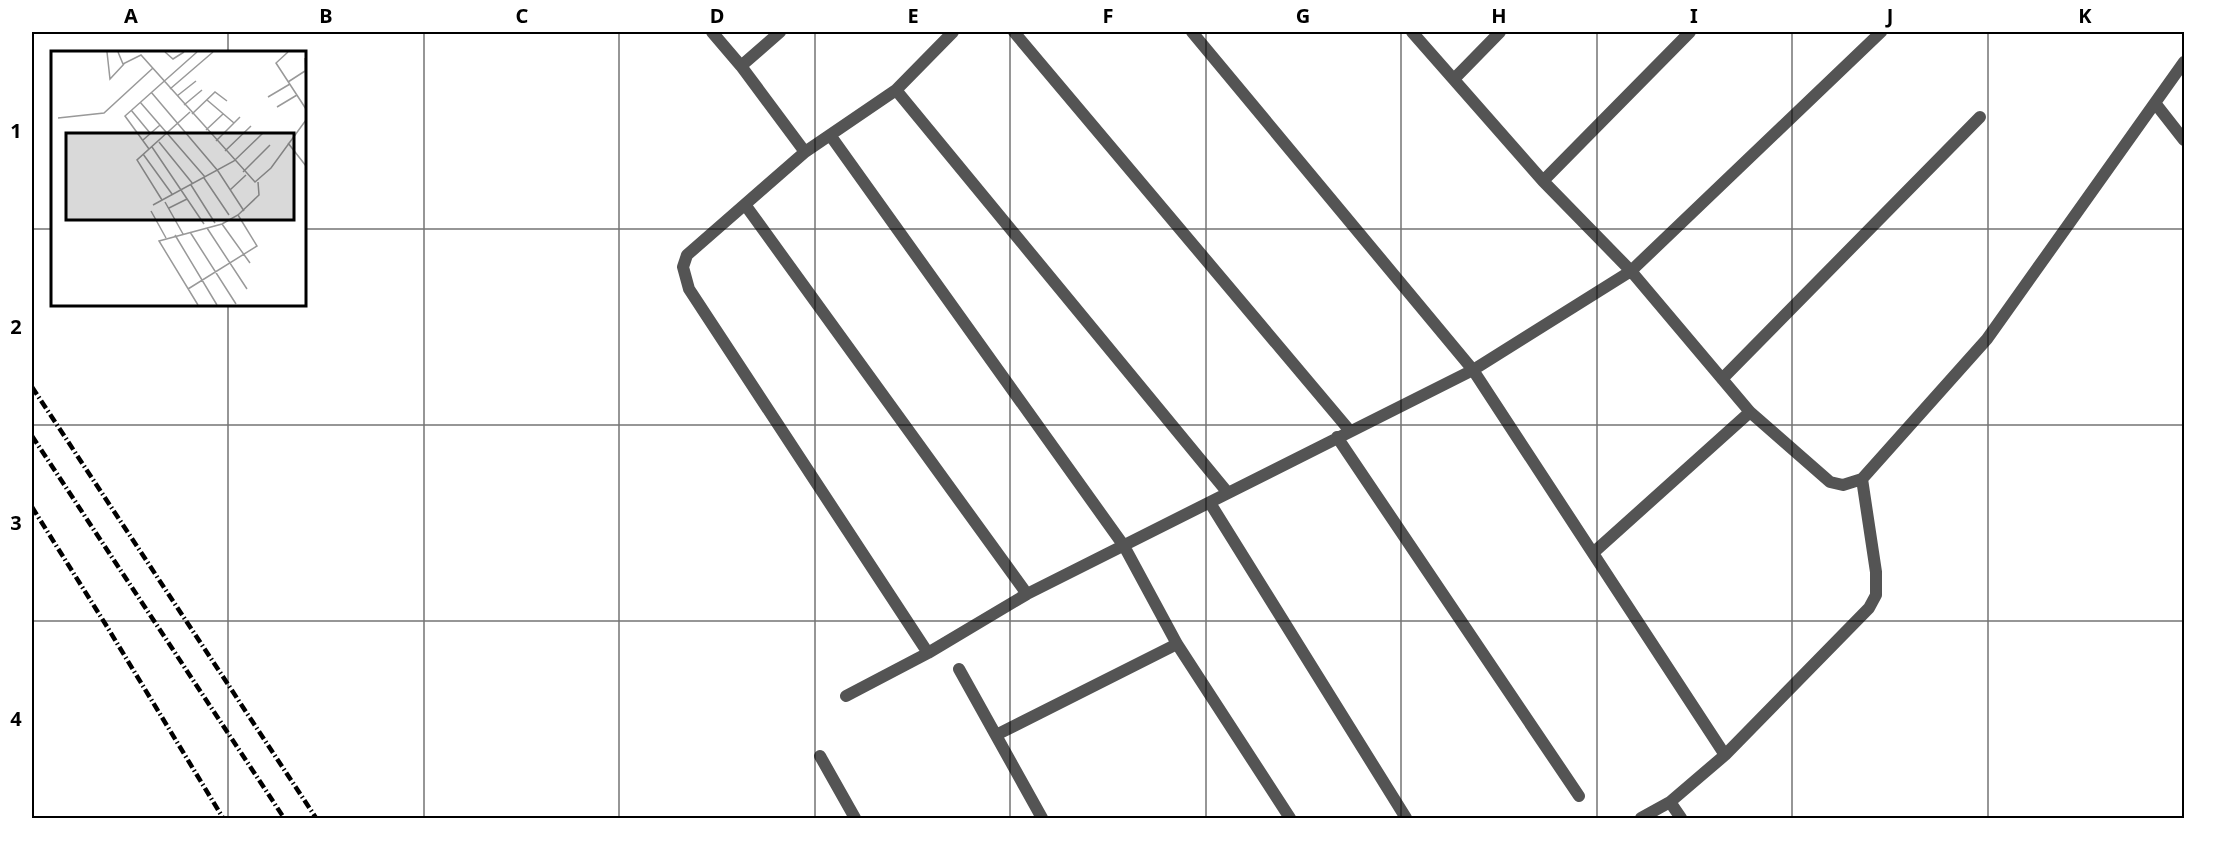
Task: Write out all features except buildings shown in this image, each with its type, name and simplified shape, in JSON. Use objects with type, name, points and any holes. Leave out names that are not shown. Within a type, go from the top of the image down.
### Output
[{"type":"street","points":[[712,32],[741,66],[805,152]]},
{"type":"street","points":[[741,66],[780,32]]},
{"type":"street","points":[[928,653],[685,279],[683,267],[687,255],[746,206],[805,152],[896,90],[953,32]]},
{"type":"street","points":[[1014,32],[1350,431]]},
{"type":"street","points":[[1192,32],[1473,370],[1725,755]]},
{"type":"street","points":[[1412,32],[1542,181],[1631,271],[1750,411],[1830,482],[1843,484],[1862,478],[1987,339],[2184,62]]},
{"type":"street","points":[[1454,79],[1500,32]]},
{"type":"street","points":[[1542,181],[1690,32]]},
{"type":"street","points":[[846,696],[928,653],[1027,594],[1473,370],[1631,271],[1881,32]]},
{"type":"street","points":[[896,90],[1228,493]]},
{"type":"street","points":[[2155,103],[2184,140]]},
{"type":"street","points":[[1722,379],[1980,117]]},
{"type":"street","points":[[830,135],[1124,546],[1177,644],[1290,819]]},
{"type":"street","points":[[746,206],[1027,594]]},
{"type":"street","points":[[1593,553],[1750,411]]},
{"type":"street","points":[[1337,437],[1579,796]]},
{"type":"street","points":[[1641,819],[1670,802],[1725,755],[1869,608],[1876,595],[1876,572],[1862,478]]},
{"type":"street","points":[[1210,503],[1406,819]]},
{"type":"street","points":[[996,735],[1177,644]]},
{"type":"street","points":[[958,669],[1042,819]]},
{"type":"street","points":[[820,756],[855,819]]},
{"type":"street","points":[[1670,802],[1681,819]]},
{"type":"railway","points":[[32,387],[316,818]]},
{"type":"railway","points":[[32,436],[284,818]]},
{"type":"railway","points":[[32,507],[223,818]]}]
